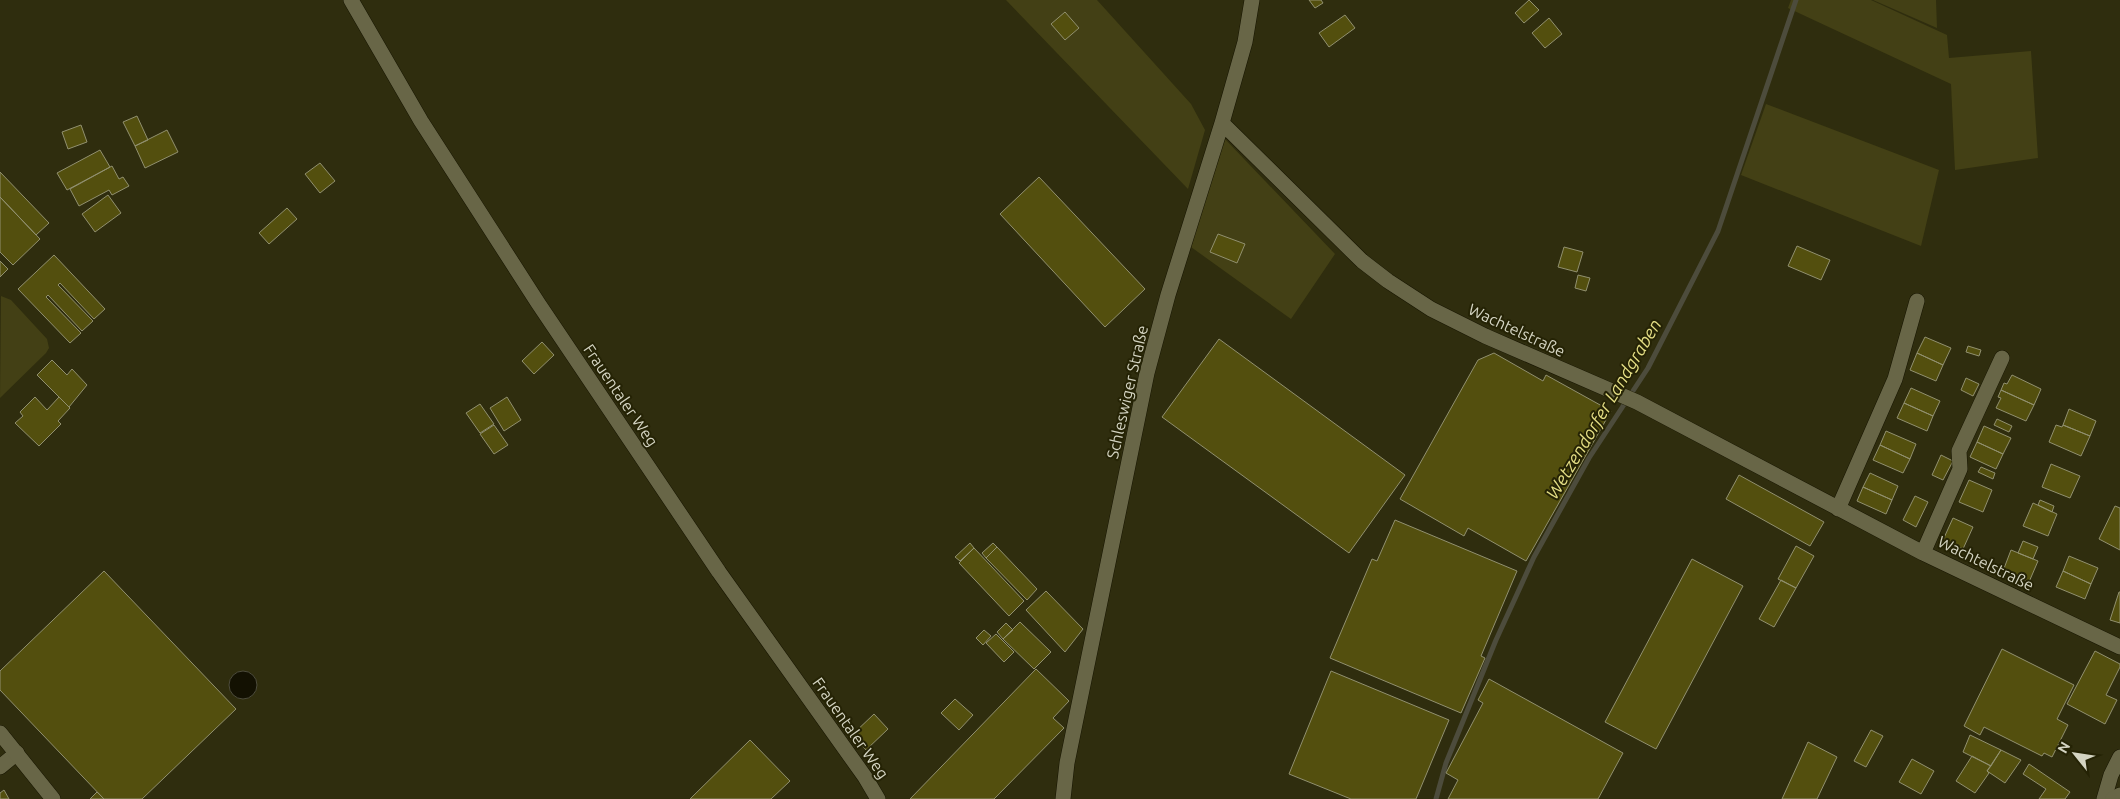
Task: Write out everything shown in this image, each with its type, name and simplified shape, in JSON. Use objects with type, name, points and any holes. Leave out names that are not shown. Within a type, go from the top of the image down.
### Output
[{"type":"street","name":"Frauentaler Weg","points":[[351,0],[421,121],[538,303],[720,572],[865,777],[878,799]]},
{"type":"street","name":"Schleswiger Straße","points":[[1062,799],[1067,763],[1147,373],[1168,296],[1245,42],[1252,0]]},
{"type":"street","name":"Wachtelstraße","points":[[1222,123],[1339,239],[1388,281],[1432,309],[1485,336],[1637,402],[1736,453],[1838,510],[1923,553],[2120,647]]},
{"type":"street","points":[[1838,510],[1895,378],[1917,301]]},
{"type":"street","points":[[1923,553],[1960,469],[1959,450],[2002,358]]},
{"type":"street","points":[[0,734],[53,799]]},
{"type":"street","points":[[0,767],[17,754]]},
{"type":"street","points":[[2104,799],[2111,775],[2120,757]]},
{"type":"street","points":[[2113,799],[2120,795]]},
{"type":"shaded area","points":[[1006,0],[1097,0],[1191,104],[1205,130],[1188,189]]},
{"type":"shaded area","points":[[1791,0],[1871,0],[1947,35],[1949,58],[2031,51],[2038,158],[1955,170],[1951,84],[1788,8]]},
{"type":"shaded area","points":[[1873,0],[1936,0],[1937,28]]},
{"type":"shaded area","points":[[1766,104],[1939,170],[1921,246],[1741,175]]},
{"type":"shaded area","points":[[1224,138],[1335,254],[1291,319],[1191,247]]},
{"type":"shaded area","points":[[1,296],[11,300],[47,339],[49,348],[0,398]]},
{"type":"shaded area","points":[[243,671],[253,675],[257,685],[253,695],[243,699],[233,695],[229,685],[233,675]]},
{"type":"building","points":[[1309,0],[1321,0],[1323,3],[1315,8]]},
{"type":"building","points":[[1529,0],[1539,10],[1524,23],[1515,13]]},
{"type":"building","points":[[1065,12],[1079,28],[1065,40],[1051,24]]},
{"type":"building","points":[[1345,15],[1355,28],[1329,47],[1319,33]]},
{"type":"building","points":[[1549,18],[1562,34],[1545,48],[1532,33]]},
{"type":"building","points":[[137,116],[148,140],[135,146],[123,122]]},
{"type":"building","points":[[81,125],[87,142],[68,149],[62,132]]},
{"type":"building","points":[[167,130],[178,152],[145,168],[135,146]]},
{"type":"building","points":[[100,150],[110,167],[67,190],[57,173]]},
{"type":"building","points":[[320,163],[335,181],[320,193],[305,174]]},
{"type":"building","points":[[112,166],[119,179],[123,177],[129,186],[112,195],[109,190],[79,206],[70,189]]},
{"type":"building","points":[[0,172],[49,223],[36,235],[0,197]]},
{"type":"building","points":[[1039,177],[1145,289],[1105,327],[1000,214]]},
{"type":"building","points":[[108,195],[121,213],[95,232],[82,214]]},
{"type":"building","points":[[0,197],[40,239],[13,265],[0,252]]},
{"type":"building","points":[[287,208],[297,219],[269,244],[259,233]]},
{"type":"building","points":[[1218,234],[1245,244],[1237,263],[1210,252]]},
{"type":"building","points":[[1797,246],[1830,260],[1821,280],[1788,266]]},
{"type":"building","points":[[1564,247],[1583,252],[1577,272],[1558,267]]},
{"type":"building","points":[[54,255],[105,309],[94,319],[60,283],[58,285],[93,321],[82,331],[48,295],[46,297],[81,333],[70,343],[18,289]]},
{"type":"building","points":[[0,261],[8,269],[0,277]]},
{"type":"building","points":[[1578,275],[1590,278],[1586,291],[1575,288]]},
{"type":"building","points":[[1925,337],[1951,348],[1943,365],[1917,353]]},
{"type":"building","points":[[1219,339],[1405,475],[1349,553],[1162,417]]},
{"type":"building","points":[[542,342],[554,355],[534,374],[522,361]]},
{"type":"building","points":[[1968,346],[1981,350],[1979,356],[1966,352]]},
{"type":"building","points":[[1494,353],[1543,381],[1546,375],[1611,411],[1526,561],[1468,528],[1464,536],[1400,499],[1478,360]]},
{"type":"building","points":[[1917,353],[1943,365],[1936,381],[1910,370]]},
{"type":"building","points":[[52,360],[67,375],[72,369],[87,385],[69,407],[37,375]]},
{"type":"building","points":[[2012,375],[2041,389],[2034,405],[2001,390],[2004,383],[2007,384]]},
{"type":"building","points":[[1966,378],[1979,384],[1973,396],[1961,390]]},
{"type":"building","points":[[1911,388],[1940,401],[1933,416],[1904,403]]},
{"type":"building","points":[[2001,390],[2034,405],[2026,421],[1996,408],[2001,398],[1998,397]]},
{"type":"building","points":[[35,397],[47,410],[59,397],[70,408],[58,421],[61,424],[39,446],[15,423],[23,416],[20,412]]},
{"type":"building","points":[[507,397],[521,420],[504,431],[490,408]]},
{"type":"building","points":[[1904,403],[1933,416],[1927,431],[1897,418]]},
{"type":"building","points":[[480,404],[494,424],[480,433],[466,413]]},
{"type":"building","points":[[2069,409],[2096,421],[2090,436],[2063,425]]},
{"type":"building","points":[[1997,419],[2012,426],[2009,432],[1994,425]]},
{"type":"building","points":[[494,425],[508,445],[494,454],[480,434]]},
{"type":"building","points":[[2056,425],[2062,427],[2063,425],[2090,436],[2081,456],[2049,442]]},
{"type":"building","points":[[1984,426],[2011,438],[2003,454],[1977,442]]},
{"type":"building","points":[[1886,431],[1916,444],[1910,459],[1880,445]]},
{"type":"building","points":[[1977,442],[2003,454],[1996,469],[1970,457]]},
{"type":"building","points":[[1880,445],[1910,459],[1903,473],[1873,460]]},
{"type":"building","points":[[1941,455],[1953,461],[1943,480],[1932,475]]},
{"type":"building","points":[[2051,464],[2080,476],[2070,498],[2042,487]]},
{"type":"building","points":[[1981,467],[1995,473],[1993,479],[1978,472]]},
{"type":"building","points":[[1870,473],[1898,486],[1892,500],[1863,487]]},
{"type":"building","points":[[1739,475],[1824,522],[1810,546],[1726,499]]},
{"type":"building","points":[[1969,480],[1992,490],[1983,512],[1959,502]]},
{"type":"building","points":[[1863,487],[1892,500],[1886,514],[1857,501]]},
{"type":"building","points":[[1915,496],[1928,502],[1916,527],[1903,520]]},
{"type":"building","points":[[2040,500],[2054,506],[2052,512],[2038,505]]},
{"type":"building","points":[[2033,503],[2057,514],[2048,536],[2023,526]]},
{"type":"building","points":[[2115,506],[2120,508],[2120,550],[2099,539]]},
{"type":"building","points":[[1953,518],[1973,527],[1963,549],[1943,540]]},
{"type":"building","points":[[1395,520],[1517,571],[1481,656],[1485,658],[1461,713],[1330,658],[1372,559],[1377,561]]},
{"type":"building","points":[[2023,541],[2038,547],[2033,559],[2018,553]]},
{"type":"building","points":[[970,543],[974,548],[960,561],[955,557]]},
{"type":"building","points":[[993,543],[997,547],[986,558],[982,553]]},
{"type":"building","points":[[1796,546],[1814,556],[1796,588],[1778,579]]},
{"type":"building","points":[[997,547],[1037,589],[1027,600],[986,558]]},
{"type":"building","points":[[974,548],[1024,601],[1009,616],[959,563]]},
{"type":"building","points":[[2011,550],[2038,561],[2029,582],[2003,571]]},
{"type":"building","points":[[2069,556],[2098,568],[2091,584],[2063,571]]},
{"type":"building","points":[[1692,559],[1743,586],[1656,749],[1605,722]]},
{"type":"building","points":[[104,571],[236,709],[142,799],[104,799],[0,690],[0,671]]},
{"type":"building","points":[[2063,571],[2091,584],[2085,599],[2056,587]]},
{"type":"building","points":[[1781,580],[1796,588],[1774,627],[1759,619]]},
{"type":"building","points":[[1046,591],[1083,629],[1065,652],[1026,610]]},
{"type":"building","points":[[2120,592],[2120,623],[2110,620]]},
{"type":"building","points":[[1020,622],[1051,652],[1034,669],[1003,639]]},
{"type":"building","points":[[1006,623],[1013,630],[1003,639],[997,632]]},
{"type":"building","points":[[984,630],[991,636],[983,645],[976,638]]},
{"type":"building","points":[[996,634],[1014,652],[1004,662],[986,643]]},
{"type":"building","points":[[2002,649],[2074,685],[2057,719],[2068,725],[2052,757],[2044,753],[2042,756],[1984,727],[1980,735],[1964,726]]},
{"type":"building","points":[[2095,651],[2120,664],[2106,695],[2117,700],[2105,724],[2067,704]]},
{"type":"building","points":[[1036,669],[1069,701],[1053,718],[1064,728],[994,799],[910,799]]},
{"type":"building","points":[[1331,671],[1449,720],[1416,799],[1351,799],[1289,774]]},
{"type":"building","points":[[1489,679],[1623,753],[1598,799],[1448,799],[1458,780],[1446,773],[1483,703],[1478,700]]},
{"type":"building","points":[[955,699],[973,715],[959,730],[941,713]]},
{"type":"building","points":[[874,714],[888,729],[866,750],[852,735]]},
{"type":"building","points":[[1871,730],[1883,736],[1866,767],[1854,761]]},
{"type":"building","points":[[1970,735],[2001,750],[1991,766],[1963,752]]},
{"type":"building","points":[[750,740],[790,781],[771,799],[690,799]]},
{"type":"building","points":[[1808,742],[1837,757],[1817,799],[1782,799]]},
{"type":"building","points":[[2001,750],[2021,760],[2005,783],[1987,771]]},
{"type":"building","points":[[1972,756],[1991,766],[1987,771],[1989,773],[1975,793],[1956,781]]},
{"type":"building","points":[[1912,759],[1934,771],[1921,794],[1899,782]]},
{"type":"building","points":[[2029,764],[2070,792],[2065,799],[2039,799],[2046,789],[2023,774]]},
{"type":"building","points":[[4,790],[9,799],[0,799],[0,793]]},
{"type":"building","points":[[97,792],[104,799],[90,799]]},
{"type":"waterway","name":"Wetzendorfer Landgraben","points":[[1436,799],[1446,763],[1496,640],[1534,557],[1589,458],[1648,368],[1718,231],[1796,0]]}]
